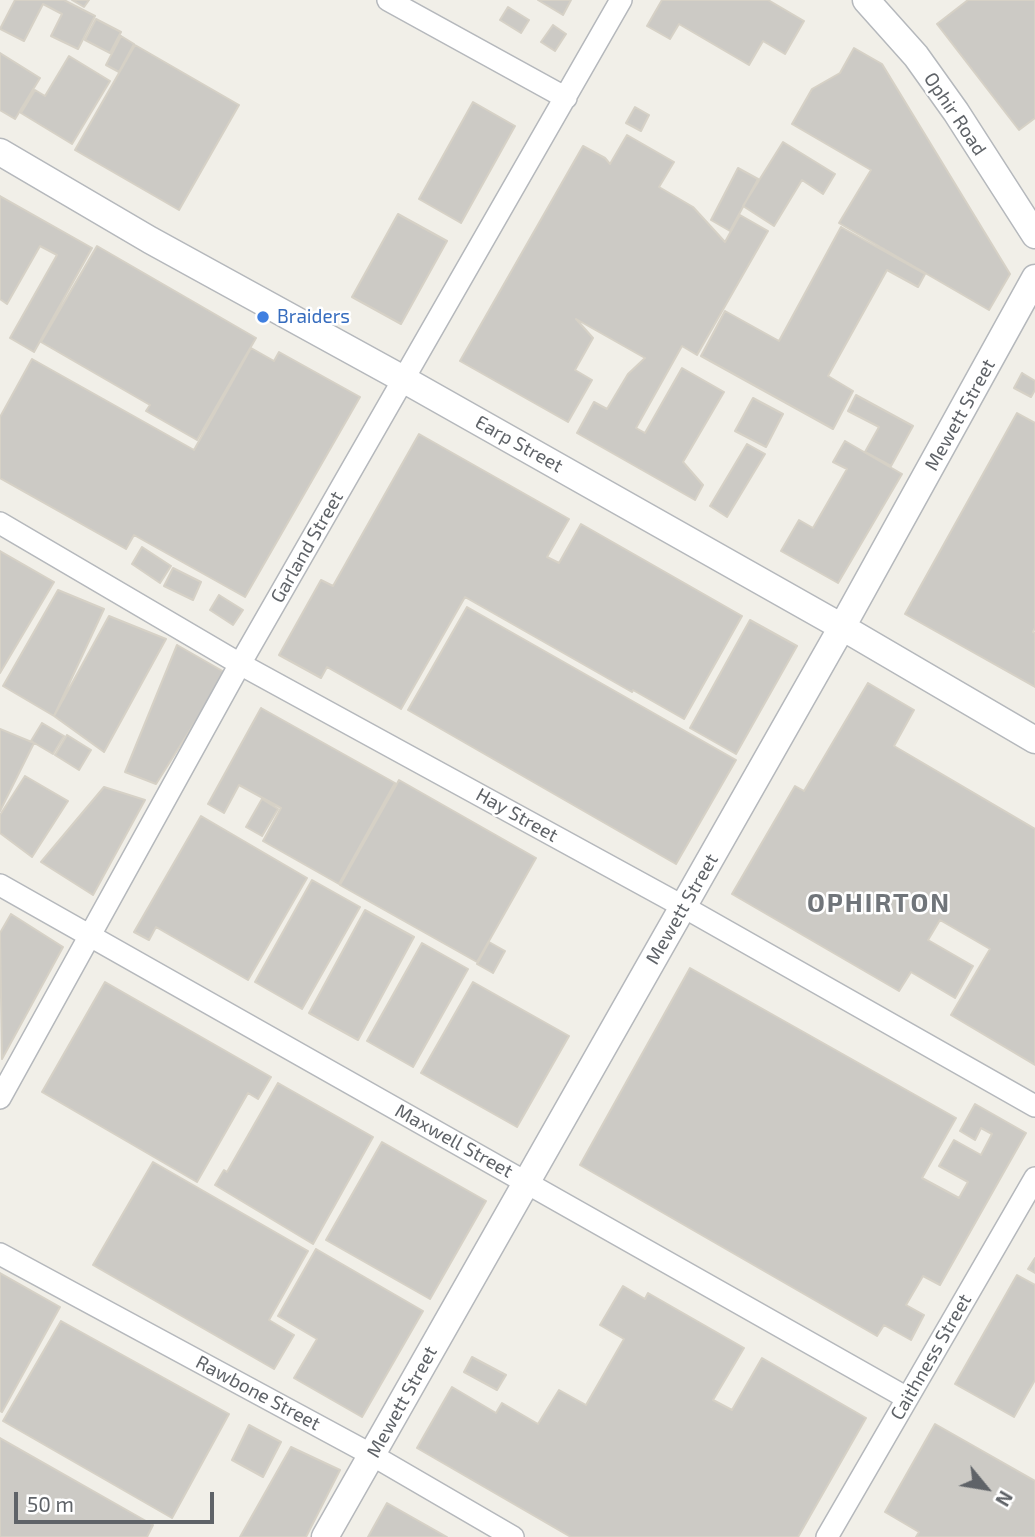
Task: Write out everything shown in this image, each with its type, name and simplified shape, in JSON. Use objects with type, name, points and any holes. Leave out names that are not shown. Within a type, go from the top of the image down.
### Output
[{"type":"street","points":[[388,0],[566,98]]},
{"type":"street","name":"Garland Street","points":[[0,1098],[240,664],[621,0]]},
{"type":"street","name":"Ophir Road","points":[[866,0],[924,67],[1035,235]]},
{"type":"street","name":"Earp Street","points":[[0,152],[149,240],[403,379],[842,627],[1035,740]]},
{"type":"street","name":"Mewett Street","points":[[325,1537],[842,627],[1035,278]]},
{"type":"street","name":"Hay Street","points":[[0,523],[240,664],[684,907],[1035,1106]]},
{"type":"street","name":"Maxwell Street","points":[[0,885],[907,1398]]},
{"type":"street","name":"Caithness Street","points":[[827,1537],[1035,1178]]},
{"type":"street","name":"Rawbone Street","points":[[0,1254],[372,1455],[513,1537]]},
{"type":"building","points":[[15,0],[64,0],[95,16],[78,49],[51,36],[62,14],[43,4],[24,41],[0,29]]},
{"type":"building","points":[[72,0],[89,0],[84,7]]},
{"type":"building","points":[[538,0],[571,0],[563,15]]},
{"type":"building","points":[[662,0],[768,0],[804,21],[785,54],[763,41],[749,65],[679,24],[670,39],[647,26]]},
{"type":"building","points":[[968,0],[1035,0],[1035,118],[1019,130],[937,24]]},
{"type":"building","points":[[508,7],[529,20],[521,33],[500,20]]},
{"type":"building","points":[[96,19],[121,32],[110,53],[85,40]]},
{"type":"building","points":[[553,25],[566,34],[555,51],[541,42]]},
{"type":"building","points":[[121,36],[134,44],[119,72],[106,65]]},
{"type":"building","points":[[135,45],[239,105],[179,210],[75,150]]},
{"type":"building","points":[[854,48],[882,64],[1010,274],[989,310],[839,223],[871,170],[792,124],[812,89],[840,73]]},
{"type":"building","points":[[0,53],[40,78],[15,119],[0,110]]},
{"type":"building","points":[[69,56],[110,81],[72,144],[21,113],[35,90],[45,96]]},
{"type":"building","points":[[473,102],[515,126],[461,223],[419,199]]},
{"type":"building","points":[[635,107],[649,115],[641,131],[626,123]]},
{"type":"building","points":[[627,135],[674,162],[659,187],[693,207],[725,242],[740,215],[768,231],[697,355],[682,346],[636,428],[645,433],[682,368],[724,392],[683,462],[703,485],[695,500],[577,433],[594,402],[607,409],[628,374],[645,358],[576,319],[593,338],[575,370],[592,380],[568,422],[460,361],[583,146],[605,158],[610,164]]},
{"type":"building","points":[[783,142],[835,174],[823,194],[802,180],[774,226],[743,206]]},
{"type":"building","points":[[738,168],[758,179],[730,231],[711,220]]},
{"type":"building","points":[[0,196],[92,248],[34,352],[10,338],[57,255],[40,246],[7,304],[0,299]]},
{"type":"building","points":[[398,214],[447,241],[401,324],[352,297]]},
{"type":"building","points":[[841,227],[925,274],[918,287],[887,270],[828,376],[853,391],[833,429],[701,356],[725,311],[779,341]]},
{"type":"building","points":[[97,246],[256,338],[197,440],[146,411],[150,405],[41,342]]},
{"type":"building","points":[[251,348],[274,361],[279,352],[360,397],[245,597],[134,535],[126,549],[0,478],[0,417],[32,359],[194,450]]},
{"type":"building","points":[[1022,373],[1035,381],[1035,390],[1031,397],[1014,388]]},
{"type":"building","points":[[856,395],[913,426],[891,466],[865,452],[879,427],[848,411]]},
{"type":"building","points":[[753,398],[783,414],[766,447],[735,431]]},
{"type":"building","points":[[1017,413],[1035,423],[1035,687],[905,614]]},
{"type":"building","points":[[419,434],[569,519],[547,557],[559,563],[581,524],[742,616],[684,719],[465,597],[401,709],[327,667],[321,678],[279,655],[321,580],[333,586]]},
{"type":"building","points":[[845,441],[902,474],[838,583],[781,551],[799,520],[813,528],[847,469],[833,462]]},
{"type":"building","points":[[747,444],[765,454],[727,517],[710,506]]},
{"type":"building","points":[[142,547],[171,566],[160,583],[132,564]]},
{"type":"building","points":[[0,551],[54,582],[0,673]]},
{"type":"building","points":[[173,568],[201,582],[193,600],[164,586]]},
{"type":"building","points":[[58,590],[104,609],[54,716],[3,686]]},
{"type":"building","points":[[219,595],[243,610],[233,625],[210,610]]},
{"type":"building","points":[[467,607],[736,760],[676,864],[408,710]]},
{"type":"building","points":[[109,616],[166,639],[104,752],[54,716]]},
{"type":"building","points":[[750,620],[797,646],[736,754],[690,728]]},
{"type":"building","points":[[177,645],[226,673],[156,784],[125,772]]},
{"type":"building","points":[[868,683],[914,710],[894,746],[1035,829],[1035,1065],[951,1015],[990,949],[940,920],[928,940],[973,966],[955,998],[911,972],[899,991],[732,894],[795,786],[804,791]]},
{"type":"building","points":[[261,708],[395,783],[339,884],[263,841],[281,808],[239,785],[224,813],[208,804]]},
{"type":"building","points":[[42,723],[64,736],[53,754],[31,741]]},
{"type":"building","points":[[0,729],[34,743],[0,811]]},
{"type":"building","points":[[67,735],[91,750],[79,770],[55,755]]},
{"type":"building","points":[[25,776],[68,801],[32,857],[0,833],[0,815]]},
{"type":"building","points":[[399,780],[536,858],[477,962],[340,885]]},
{"type":"building","points":[[104,787],[145,800],[93,895],[41,862]]},
{"type":"building","points":[[262,799],[278,809],[262,836],[246,827]]},
{"type":"building","points":[[201,816],[307,878],[248,980],[156,927],[149,940],[134,932]]},
{"type":"building","points":[[312,880],[360,907],[302,1009],[255,982]]},
{"type":"building","points":[[365,910],[414,937],[358,1040],[309,1013]]},
{"type":"building","points":[[11,914],[63,947],[2,1059],[0,933]]},
{"type":"building","points":[[489,942],[505,951],[493,973],[477,964]]},
{"type":"building","points":[[422,943],[468,969],[413,1067],[367,1041]]},
{"type":"building","points":[[690,968],[956,1118],[922,1178],[959,1198],[968,1182],[939,1166],[954,1140],[981,1155],[992,1134],[981,1128],[975,1140],[960,1131],[975,1104],[1026,1133],[940,1285],[923,1276],[906,1305],[924,1315],[911,1340],[884,1325],[877,1336],[580,1165]]},
{"type":"building","points":[[105,982],[271,1077],[258,1099],[248,1093],[197,1182],[42,1092]]},
{"type":"building","points":[[473,982],[569,1036],[517,1127],[421,1073]]},
{"type":"building","points":[[278,1083],[373,1137],[313,1244],[215,1185],[224,1170],[227,1172]]},
{"type":"building","points":[[382,1142],[486,1201],[430,1299],[326,1240]]},
{"type":"building","points":[[153,1162],[308,1251],[269,1320],[294,1335],[274,1369],[93,1265]]},
{"type":"building","points":[[316,1249],[423,1311],[362,1417],[294,1378],[317,1339],[278,1316]]},
{"type":"building","points":[[1035,1258],[1035,1273],[1028,1269]]},
{"type":"building","points":[[0,1273],[60,1307],[2,1412],[0,1411]]},
{"type":"building","points":[[1017,1275],[1035,1285],[1035,1380],[1014,1417],[955,1384]]},
{"type":"building","points":[[623,1286],[645,1299],[648,1293],[744,1348],[713,1400],[732,1410],[762,1358],[866,1418],[798,1537],[571,1537],[417,1448],[452,1387],[496,1413],[502,1403],[538,1424],[559,1390],[586,1405],[624,1339],[600,1325]]},
{"type":"building","points":[[61,1321],[229,1414],[172,1518],[3,1421]]},
{"type":"building","points":[[472,1357],[506,1375],[497,1390],[464,1372]]},
{"type":"building","points":[[935,1424],[1035,1481],[1035,1537],[916,1537],[919,1532],[885,1512]]},
{"type":"building","points":[[249,1425],[281,1442],[263,1477],[232,1460]]},
{"type":"building","points":[[0,1438],[153,1525],[147,1537],[0,1537]]},
{"type":"building","points":[[291,1447],[340,1470],[306,1537],[240,1537]]},
{"type":"building","points":[[387,1503],[447,1537],[368,1537]]},
{"type":"place","name":"Braiders","points":[[263,317]]},
{"type":"district","name":"OPHIRTON","points":[[879,903]]}]
